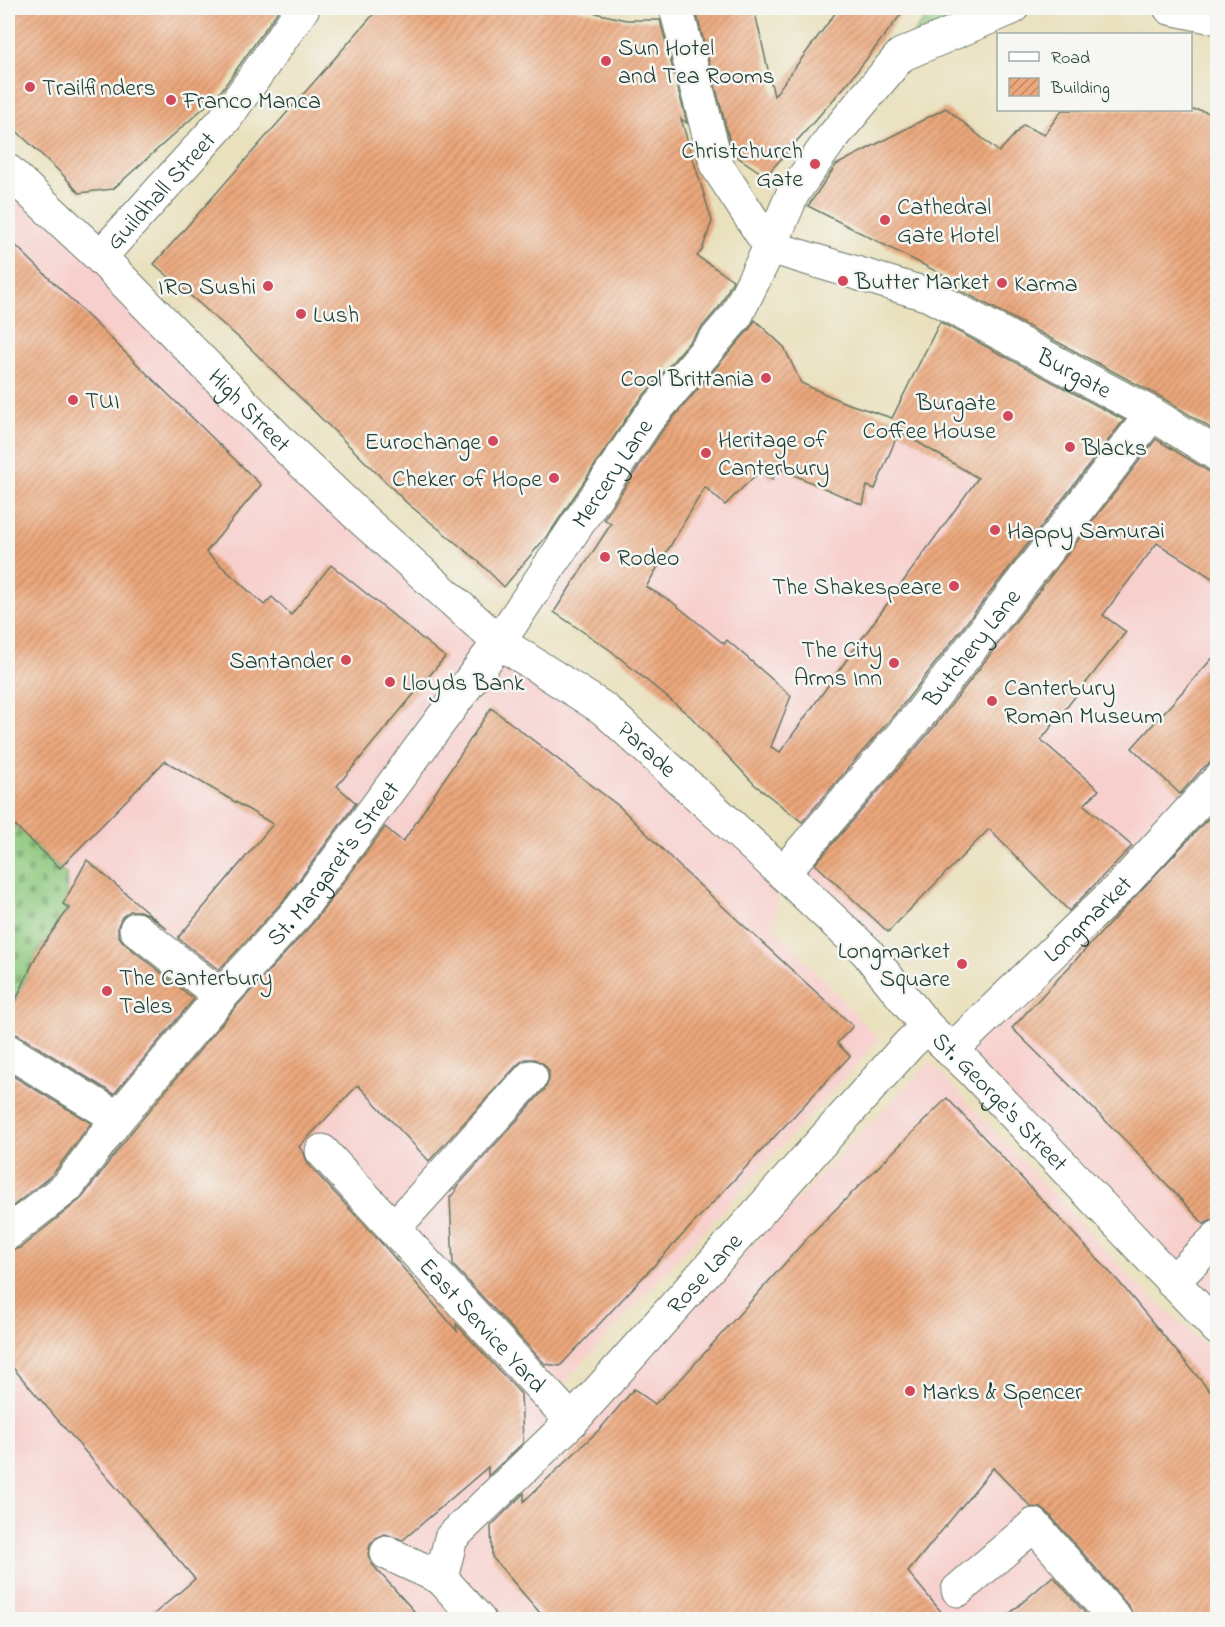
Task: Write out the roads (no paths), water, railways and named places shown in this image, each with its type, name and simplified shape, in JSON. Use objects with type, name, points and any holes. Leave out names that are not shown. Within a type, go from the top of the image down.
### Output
[{"type":"street","name":"Guildhall Street","points":[[100,257],[225,120],[303,8]]},
{"type":"street","points":[[676,8],[717,166],[770,247]]},
{"type":"street","points":[[770,247],[793,193],[831,139],[901,55],[1012,8]]},
{"type":"street","points":[[1170,8],[1218,18]]},
{"type":"street","name":"High Street","points":[[8,171],[100,257],[286,447],[363,520],[499,642]]},
{"type":"street","name":"Burgate","points":[[770,247],[929,295],[1152,414],[1218,455]]},
{"type":"street","name":"Mercery Lane","points":[[499,642],[647,420],[736,316],[770,247]]},
{"type":"street","name":"Butchery Lane","points":[[783,873],[920,714],[1152,414]]},
{"type":"street","name":"Parade","points":[[499,642],[604,709],[783,873]]},
{"type":"street","name":"St. Margaret's Street","points":[[8,1233],[67,1187],[118,1118],[221,996],[299,911],[499,642]]},
{"type":"street","name":"Longmarket","points":[[951,1051],[1124,883],[1218,780]]},
{"type":"street","name":"St. George's Street","points":[[783,873],[867,952],[927,1027],[970,1068],[1218,1329]]},
{"type":"street","points":[[136,928],[221,996]]},
{"type":"street","name":"Rose Lane","points":[[441,1578],[451,1538],[474,1513],[572,1421],[909,1044],[927,1027]]},
{"type":"street","points":[[8,1051],[118,1118]]},
{"type":"street","points":[[393,1229],[531,1077]]},
{"type":"street","name":"East Service Yard","points":[[322,1151],[572,1421]]},
{"type":"street","points":[[1172,1282],[1218,1237]]},
{"type":"street","points":[[958,1590],[1034,1525],[1116,1620]]},
{"type":"street","points":[[387,1553],[441,1578],[479,1620]]},
{"type":"place","name":"Sun Hotel and Tea Rooms","points":[[606,61]]},
{"type":"place","name":"Trailfinders","points":[[30,87]]},
{"type":"place","name":"Franco Manca","points":[[171,100]]},
{"type":"place","name":"Christchurch Gate","points":[[815,164]]},
{"type":"place","name":"Cathedral Gate Hotel","points":[[885,220]]},
{"type":"place","name":"Butter Market","points":[[843,281]]},
{"type":"place","name":"Karma","points":[[1002,283]]},
{"type":"place","name":"IRO Sushi","points":[[268,286]]},
{"type":"place","name":"Lush","points":[[301,314]]},
{"type":"place","name":"Cool Brittania","points":[[766,378]]},
{"type":"place","name":"TUI","points":[[73,400]]},
{"type":"place","name":"Burgate Coffee House","points":[[1008,416]]},
{"type":"place","name":"Eurochange","points":[[493,441]]},
{"type":"place","name":"Blacks","points":[[1070,447]]},
{"type":"place","name":"Heritage of Canterbury","points":[[706,453]]},
{"type":"place","name":"Cheker of Hope","points":[[554,478]]},
{"type":"place","name":"Happy Samurai","points":[[995,530]]},
{"type":"place","name":"Rodeo","points":[[605,557]]},
{"type":"place","name":"The Shakespeare","points":[[954,586]]},
{"type":"place","name":"Santander","points":[[346,660]]},
{"type":"place","name":"The City Arms Inn","points":[[894,663]]},
{"type":"place","name":"Lloyds Bank","points":[[390,682]]},
{"type":"place","name":"Canterbury Roman Museum","points":[[992,701]]},
{"type":"place","name":"Longmarket Square","points":[[962,964]]},
{"type":"place","name":"The Canterbury Tales","points":[[107,991]]},
{"type":"place","name":"Marks & Spencer","points":[[910,1391]]}]
